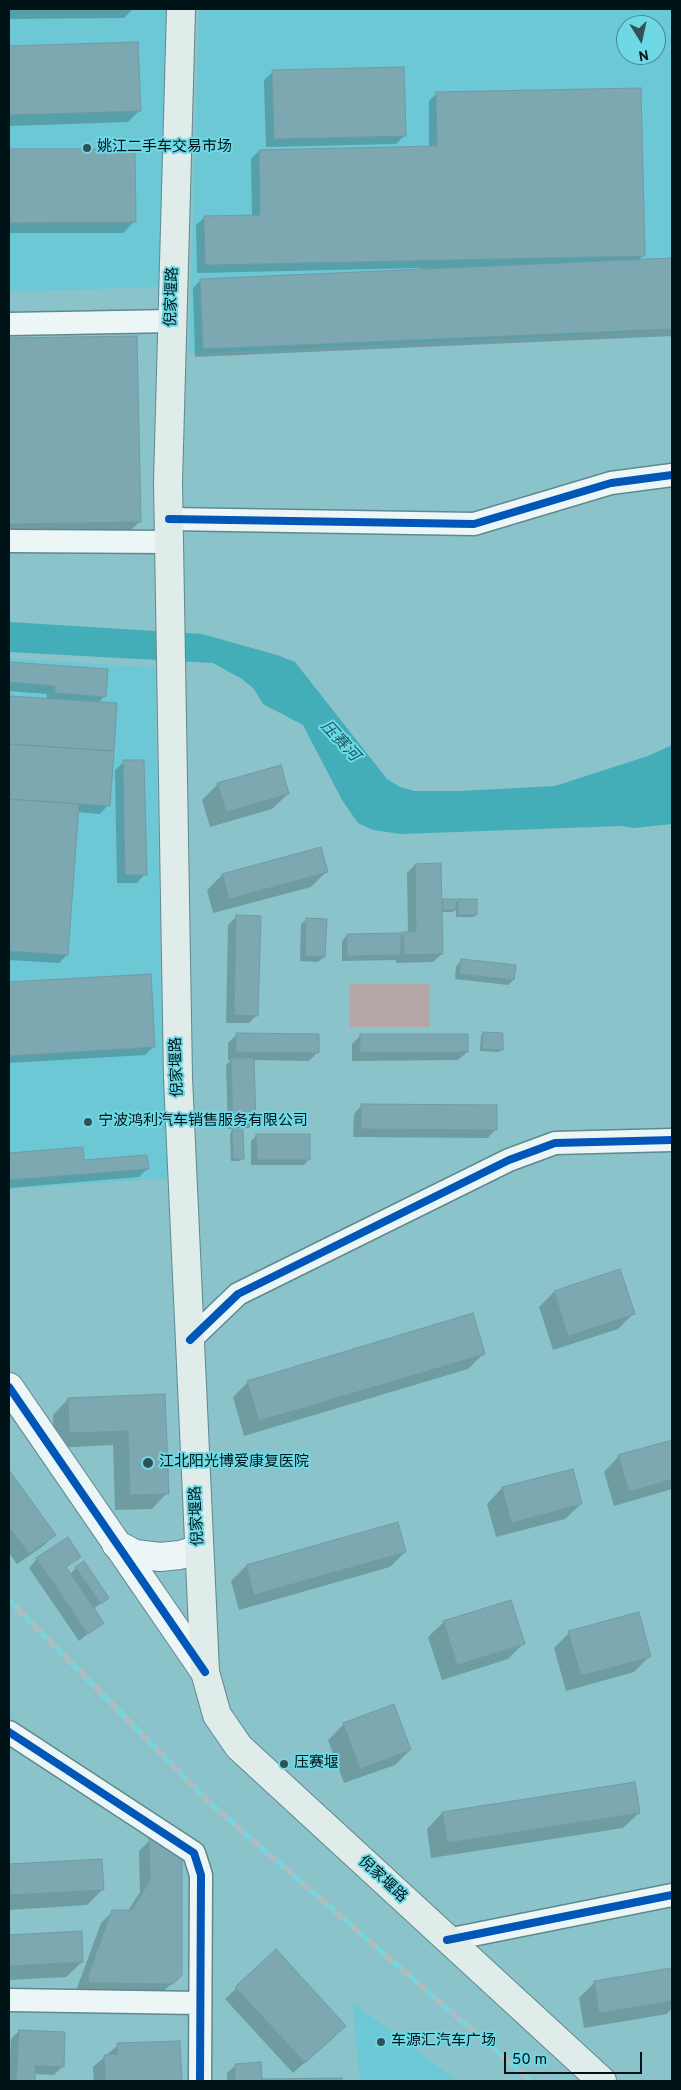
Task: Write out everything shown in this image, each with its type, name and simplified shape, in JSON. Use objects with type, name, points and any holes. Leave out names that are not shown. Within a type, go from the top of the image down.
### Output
[{"type":"main road","name":"倪家堰路","points":[[181,9],[172,321],[169,530],[178,1078],[205,1672],[217,1714],[238,1747],[602,2081]]},
{"type":"street","points":[[9,324],[172,321]]},
{"type":"street","points":[[9,541],[169,530],[474,524],[611,483],[672,475]]},
{"type":"street","points":[[190,1340],[238,1294],[509,1160],[555,1143],[672,1140]]},
{"type":"street","points":[[9,1387],[205,1672]]},
{"type":"street","points":[[116,1544],[135,1554],[160,1557],[180,1555],[199,1549]]},
{"type":"street","points":[[9,1732],[194,1853],[201,1875],[200,2081]]},
{"type":"street","points":[[447,1940],[672,1895]]},
{"type":"street","points":[[9,2000],[199,2003]]},
{"type":"shaded area","name":"姚江二手车交易市场","points":[[9,9],[169,9],[160,287],[9,292]]},
{"type":"shaded area","points":[[199,9],[672,9],[672,330],[189,354]]},
{"type":"shaded area","points":[[9,658],[155,668],[162,1057],[171,1178],[9,1189]]},
{"type":"shaded area","points":[[350,984],[430,984],[430,1027],[350,1027]]},
{"type":"shaded area","name":"车源汇汽车广场","points":[[353,2003],[457,2081],[360,2081]]},
{"type":"water","name":"压赛河","points":[[9,622],[202,634],[277,655],[295,662],[387,779],[400,787],[414,791],[461,791],[555,786],[648,756],[672,745],[672,824],[634,828],[621,826],[401,834],[373,830],[358,823],[342,800],[303,725],[263,704],[254,689],[242,679],[213,663],[9,652]]},
{"type":"building","points":[[138,42],[141,111],[9,115],[9,46]]},
{"type":"building","points":[[404,67],[406,136],[274,139],[272,70]]},
{"type":"building","points":[[641,88],[645,256],[205,265],[204,216],[260,215],[259,150],[437,146],[436,92]]},
{"type":"building","points":[[9,149],[135,149],[136,222],[9,223]]},
{"type":"building","points":[[672,258],[672,329],[203,349],[200,279]]},
{"type":"building","points":[[137,336],[141,522],[9,524],[9,338]]},
{"type":"building","points":[[9,662],[108,669],[106,697],[55,693],[55,686],[9,682]]},
{"type":"building","points":[[9,696],[117,703],[114,751],[9,744]]},
{"type":"building","points":[[9,744],[114,751],[110,806],[9,799]]},
{"type":"building","points":[[123,760],[144,760],[147,875],[125,875]]},
{"type":"building","points":[[281,765],[289,794],[226,812],[217,783]]},
{"type":"building","points":[[9,799],[79,804],[68,955],[9,951]]},
{"type":"building","points":[[321,847],[328,872],[229,899],[222,874]]},
{"type":"building","points":[[441,863],[443,954],[404,955],[403,932],[416,932],[415,864]]},
{"type":"building","points":[[443,899],[456,899],[456,910],[443,910]]},
{"type":"building","points":[[458,899],[477,899],[477,915],[458,915]]},
{"type":"building","points":[[236,915],[261,916],[258,1016],[234,1015]]},
{"type":"building","points":[[306,918],[327,919],[325,957],[305,956]]},
{"type":"building","points":[[401,933],[401,955],[347,956],[347,934]]},
{"type":"building","points":[[461,959],[516,965],[514,980],[459,974]]},
{"type":"building","points":[[151,974],[155,1047],[9,1056],[9,982]]},
{"type":"building","points":[[483,1032],[503,1033],[503,1050],[482,1049]]},
{"type":"building","points":[[236,1033],[319,1034],[319,1053],[236,1052]]},
{"type":"building","points":[[360,1034],[468,1034],[468,1052],[360,1053]]},
{"type":"building","points":[[231,1058],[254,1058],[256,1123],[233,1124]]},
{"type":"building","points":[[361,1104],[497,1105],[497,1130],[361,1129]]},
{"type":"building","points":[[232,1130],[243,1130],[244,1159],[233,1159]]},
{"type":"building","points":[[256,1134],[310,1134],[310,1160],[257,1160]]},
{"type":"building","points":[[83,1147],[84,1160],[147,1155],[149,1169],[9,1180],[9,1153]]},
{"type":"building","points":[[620,1269],[635,1314],[568,1336],[554,1291]]},
{"type":"building","points":[[473,1313],[485,1354],[259,1421],[247,1381]]},
{"type":"building","name":"江北阳光博爱康复医院","points":[[165,1394],[169,1494],[130,1495],[128,1431],[69,1433],[68,1398]]},
{"type":"building","points":[[672,1440],[672,1479],[629,1492],[618,1455]]},
{"type":"building","points":[[573,1469],[582,1504],[511,1523],[502,1487]]},
{"type":"building","points":[[9,1470],[56,1535],[29,1554],[9,1527]]},
{"type":"building","points":[[398,1522],[406,1552],[254,1595],[246,1565]]},
{"type":"building","points":[[68,1537],[81,1557],[66,1567],[104,1623],[88,1634],[36,1558]]},
{"type":"building","points":[[84,1561],[109,1598],[101,1604],[75,1567]]},
{"type":"building","points":[[511,1600],[525,1644],[457,1665],[443,1621]]},
{"type":"building","points":[[639,1612],[651,1657],[581,1676],[568,1631]]},
{"type":"building","points":[[394,1704],[411,1750],[360,1769],[343,1723]]},
{"type":"building","points":[[635,1782],[640,1813],[447,1843],[442,1812]]},
{"type":"building","points":[[149,1839],[182,1853],[182,1975],[173,1984],[89,1983],[88,1976],[112,1910],[132,1910],[150,1880]]},
{"type":"building","points":[[102,1859],[104,1890],[9,1895],[9,1864]]},
{"type":"building","points":[[82,1931],[83,1962],[9,1966],[9,1935]]},
{"type":"building","points":[[276,1949],[346,2026],[305,2063],[235,1987]]},
{"type":"building","points":[[672,1968],[672,2001],[599,2013],[594,1981]]},
{"type":"building","points":[[19,2030],[65,2032],[64,2067],[35,2066],[35,2081],[16,2081]]},
{"type":"building","points":[[180,2041],[182,2081],[105,2081],[104,2055],[118,2054],[117,2043]]},
{"type":"building","points":[[261,2062],[262,2081],[235,2081],[235,2064]]},
{"type":"building","points":[[342,2078],[342,2081],[262,2081],[262,2079]]},
{"type":"railway","points":[[9,1600],[211,1804],[531,2081]]},
{"type":"cycle path","points":[[169,519],[474,524],[611,483],[672,475]]},
{"type":"cycle path","points":[[190,1340],[238,1294],[509,1160],[555,1143],[672,1140]]},
{"type":"cycle path","points":[[9,1387],[205,1672]]},
{"type":"cycle path","points":[[9,1732],[194,1853],[201,1875],[200,2081]]},
{"type":"cycle path","points":[[447,1940],[672,1895]]},
{"type":"place","name":"姚江二手车交易市场","points":[[87,148]]},
{"type":"place","name":"宁波鸿利汽车销售服务有限公司","points":[[88,1122]]},
{"type":"place","name":"江北阳光博爱康复医院","points":[[148,1463]]},
{"type":"place","name":"压赛堰","points":[[284,1764]]},
{"type":"place","name":"车源汇汽车广场","points":[[381,2042]]}]
